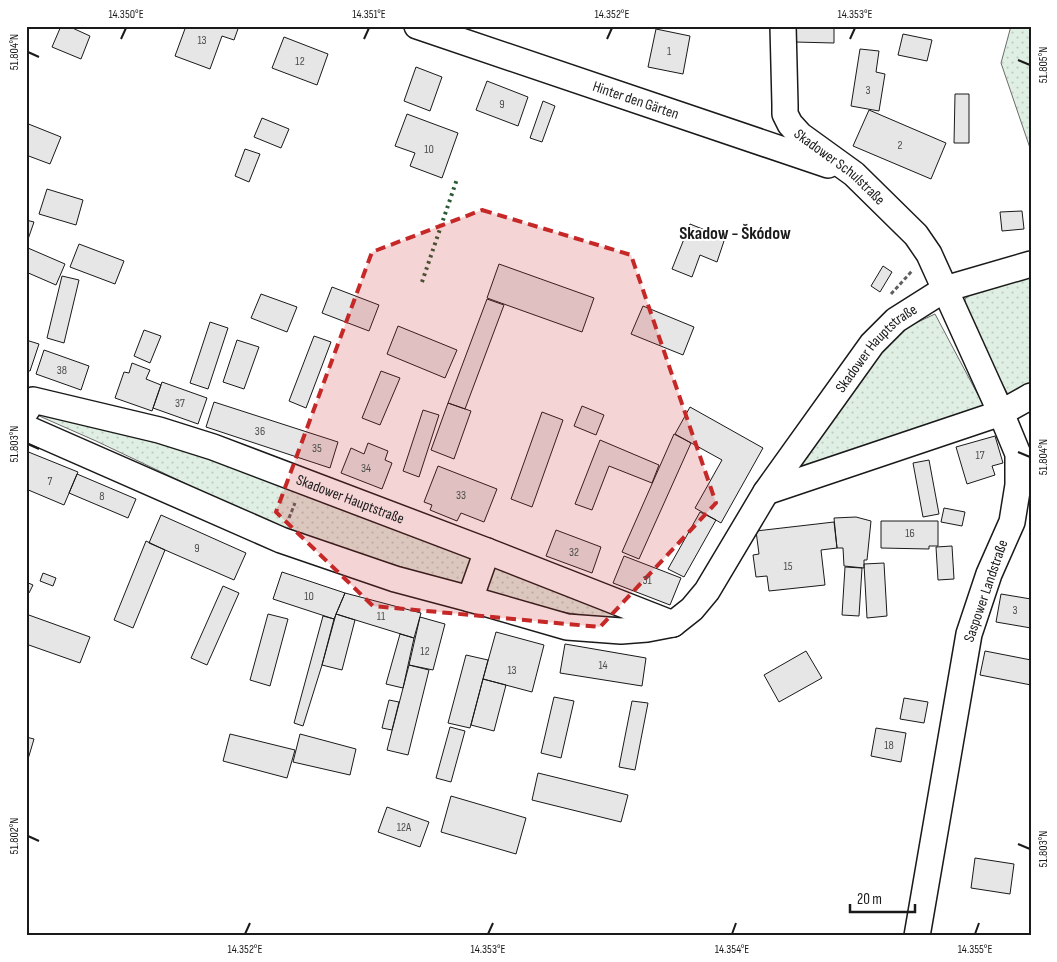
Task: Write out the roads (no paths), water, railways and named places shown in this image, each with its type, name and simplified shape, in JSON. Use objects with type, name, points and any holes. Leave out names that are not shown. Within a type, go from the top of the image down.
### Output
[{"type":"street","name":"Hinter den Gärten","points":[[417,26],[854,174]]},
{"type":"street","name":"Skadower Schulstraße","points":[[783,26],[785,114],[790,124],[800,135],[854,174],[916,235],[929,254],[945,289]]},
{"type":"street","name":"Skadower Hauptstraße","points":[[26,428],[281,540],[395,579],[567,627],[621,631],[648,629],[673,624],[692,609],[707,591],[766,492],[872,344],[896,320],[945,289],[1031,264]]},
{"type":"street","name":"Saspower Landstraße","points":[[917,936],[969,634],[989,574],[1012,522],[1018,485],[1018,454],[945,289]]},
{"type":"street","points":[[766,492],[1001,413],[1031,396]]},
{"type":"street","name":"Skadower Hauptstraße","points":[[26,411],[33,400],[160,430],[213,447],[673,624]]},
{"type":"street","points":[[470,599],[487,551]]},
{"type":"district","name":"Skadow - Škódow","points":[[735,233]]}]
